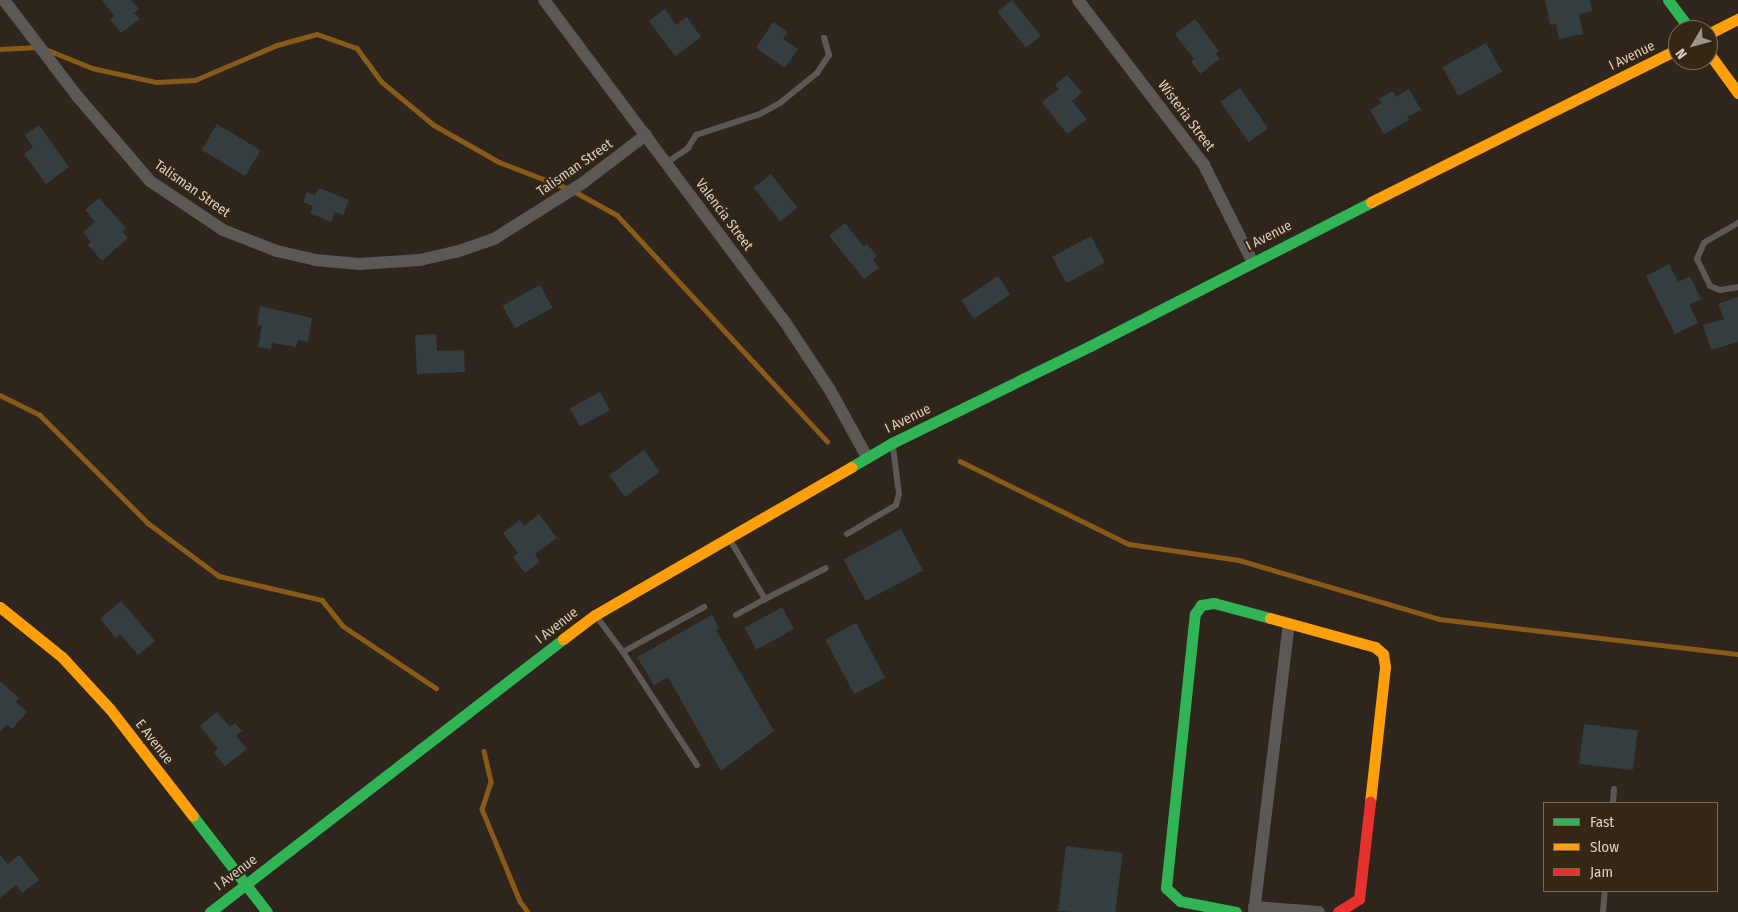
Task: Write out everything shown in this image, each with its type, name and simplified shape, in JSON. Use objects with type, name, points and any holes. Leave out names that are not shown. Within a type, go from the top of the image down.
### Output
[{"type":"main road","points":[[1668,0],[1683,20]]},
{"type":"main road","points":[[1718,29],[1738,19]]},
{"type":"main road","name":"I Avenue","points":[[210,912],[595,615],[892,443],[1090,346],[1252,261],[1668,54]]},
{"type":"main road","points":[[1718,66],[1738,93]]},
{"type":"main road","points":[[1236,912],[1180,901],[1166,888],[1194,614],[1201,605],[1214,603],[1375,647],[1383,654],[1385,667],[1359,898],[1338,912]]},
{"type":"main road","name":"E Avenue","points":[[0,607],[62,657],[110,709],[266,912]]},
{"type":"street","name":"Talisman Street","points":[[4,0],[78,97],[150,181],[223,230],[277,251],[315,260],[359,264],[420,260],[456,252],[494,239],[584,182],[646,135]]},
{"type":"street","name":"Valencia Street","points":[[544,0],[785,322],[830,390],[867,457]]},
{"type":"street","name":"Wisteria Street","points":[[1078,0],[1204,165],[1252,261]]},
{"type":"street","points":[[1289,624],[1254,910],[1319,912]]},
{"type":"lane","points":[[666,163],[688,148],[696,135],[760,114],[780,103],[817,73],[829,56],[824,38]]},
{"type":"lane","points":[[1738,223],[1704,243],[1697,259],[1710,286],[1720,290],[1738,287]]},
{"type":"lane","points":[[847,534],[896,505],[899,487],[892,443]]},
{"type":"lane","points":[[729,537],[765,599]]},
{"type":"lane","points":[[736,615],[826,568]]},
{"type":"lane","points":[[623,652],[704,607]]},
{"type":"lane","points":[[595,615],[623,652],[697,765]]},
{"type":"lane","points":[[1613,802],[1614,790]]},
{"type":"lane","points":[[1603,912],[1605,892]]},
{"type":"building","points":[[102,0],[131,0],[139,9],[134,13],[140,19],[121,33],[110,19],[114,16]]},
{"type":"building","points":[[1012,0],[1041,36],[1026,48],[997,12]]},
{"type":"building","points":[[1545,0],[1590,0],[1592,11],[1579,14],[1583,34],[1559,39],[1556,24],[1550,25]]},
{"type":"building","points":[[665,9],[676,25],[687,17],[701,37],[675,56],[649,21]]},
{"type":"building","points":[[1195,19],[1219,51],[1216,54],[1220,59],[1200,74],[1191,62],[1194,59],[1175,34]]},
{"type":"building","points":[[773,22],[788,32],[783,39],[798,49],[785,68],[756,48]]},
{"type":"building","points":[[1486,43],[1502,72],[1458,96],[1442,67]]},
{"type":"building","points":[[1067,75],[1082,93],[1072,101],[1087,119],[1067,134],[1042,102],[1059,89],[1055,85]]},
{"type":"building","points":[[1240,88],[1268,128],[1248,142],[1220,102]]},
{"type":"building","points":[[1409,89],[1421,110],[1407,117],[1409,120],[1384,134],[1370,110],[1382,103],[1379,99],[1393,91],[1396,97]]},
{"type":"building","points":[[217,124],[261,150],[245,176],[202,150]]},
{"type":"building","points":[[39,125],[69,167],[46,184],[24,154],[33,147],[25,135]]},
{"type":"building","points":[[771,174],[797,208],[780,221],[754,188]]},
{"type":"building","points":[[319,188],[349,200],[343,215],[335,212],[331,222],[310,213],[313,206],[303,202],[307,192],[315,195]]},
{"type":"building","points":[[99,198],[126,228],[122,231],[128,238],[102,261],[88,245],[91,242],[83,232],[95,222],[85,210]]},
{"type":"building","points":[[845,223],[864,247],[867,244],[877,256],[873,260],[879,268],[864,279],[829,236]]},
{"type":"building","points":[[1091,236],[1105,262],[1066,283],[1052,257]]},
{"type":"building","points":[[1669,264],[1678,282],[1690,276],[1701,299],[1689,305],[1698,323],[1675,334],[1646,276]]},
{"type":"building","points":[[998,276],[1010,294],[974,319],[962,301]]},
{"type":"building","points":[[540,285],[553,308],[515,329],[502,306]]},
{"type":"building","points":[[1738,297],[1738,342],[1711,350],[1703,325],[1724,319],[1718,304]]},
{"type":"building","points":[[260,306],[312,318],[308,342],[298,340],[296,347],[272,343],[271,349],[258,347],[262,326],[257,325]]},
{"type":"building","points":[[436,334],[437,351],[464,350],[465,372],[417,374],[415,335]]},
{"type":"building","points":[[600,392],[610,411],[580,427],[570,408]]},
{"type":"building","points":[[644,450],[660,472],[625,497],[609,475]]},
{"type":"building","points":[[539,514],[557,538],[535,554],[540,562],[525,573],[513,557],[518,553],[503,533],[520,520],[524,526]]},
{"type":"building","points":[[901,529],[923,570],[866,601],[844,560]]},
{"type":"building","points":[[121,601],[155,641],[138,655],[120,634],[116,638],[100,619]]},
{"type":"building","points":[[782,607],[794,629],[757,650],[744,628]]},
{"type":"building","points":[[712,615],[719,628],[716,630],[774,731],[721,771],[668,677],[654,685],[637,657]]},
{"type":"building","points":[[856,623],[885,678],[854,694],[825,639]]},
{"type":"building","points":[[0,681],[19,698],[16,702],[27,712],[12,729],[7,724],[0,732]]},
{"type":"building","points":[[217,712],[230,727],[235,723],[242,731],[236,736],[247,749],[225,766],[214,753],[218,749],[200,726]]},
{"type":"building","points":[[1584,724],[1638,731],[1633,770],[1579,764]]},
{"type":"building","points":[[1066,846],[1123,853],[1115,912],[1058,911]]},
{"type":"building","points":[[0,855],[8,864],[19,855],[39,880],[22,893],[16,885],[0,898]]},
{"type":"waterway","points":[[48,50],[92,68],[156,82],[195,80],[277,45],[317,34],[357,48],[382,82],[434,125],[499,162],[572,190],[617,215],[827,441]]},
{"type":"waterway","points":[[0,49],[38,47]]},
{"type":"waterway","points":[[0,395],[40,415],[148,523],[219,576],[322,600],[343,626],[436,688]]},
{"type":"waterway","points":[[960,461],[1129,544],[1239,560],[1439,619],[1738,654]]},
{"type":"waterway","points":[[484,751],[491,782],[482,809],[520,901],[528,912]]},
{"type":"traffic: fast","points":[[1668,0],[1683,20]]},
{"type":"traffic: fast","points":[[851,467],[892,443],[1090,346],[1371,202]]},
{"type":"traffic: fast","points":[[1236,912],[1180,901],[1166,888],[1195,614],[1201,605],[1214,603],[1270,618]]},
{"type":"traffic: fast","points":[[210,912],[563,639]]},
{"type":"traffic: fast","points":[[193,816],[267,912]]},
{"type":"traffic: slow","points":[[1718,29],[1738,19]]},
{"type":"traffic: slow","points":[[1371,202],[1668,54]]},
{"type":"traffic: slow","points":[[1718,66],[1738,93]]},
{"type":"traffic: slow","points":[[563,639],[595,615],[851,467]]},
{"type":"traffic: slow","points":[[0,607],[62,657],[110,709],[193,816]]},
{"type":"traffic: slow","points":[[1270,618],[1375,647],[1383,654],[1385,667],[1370,802]]},
{"type":"traffic: jam","points":[[1338,912],[1359,899],[1370,802]]}]
